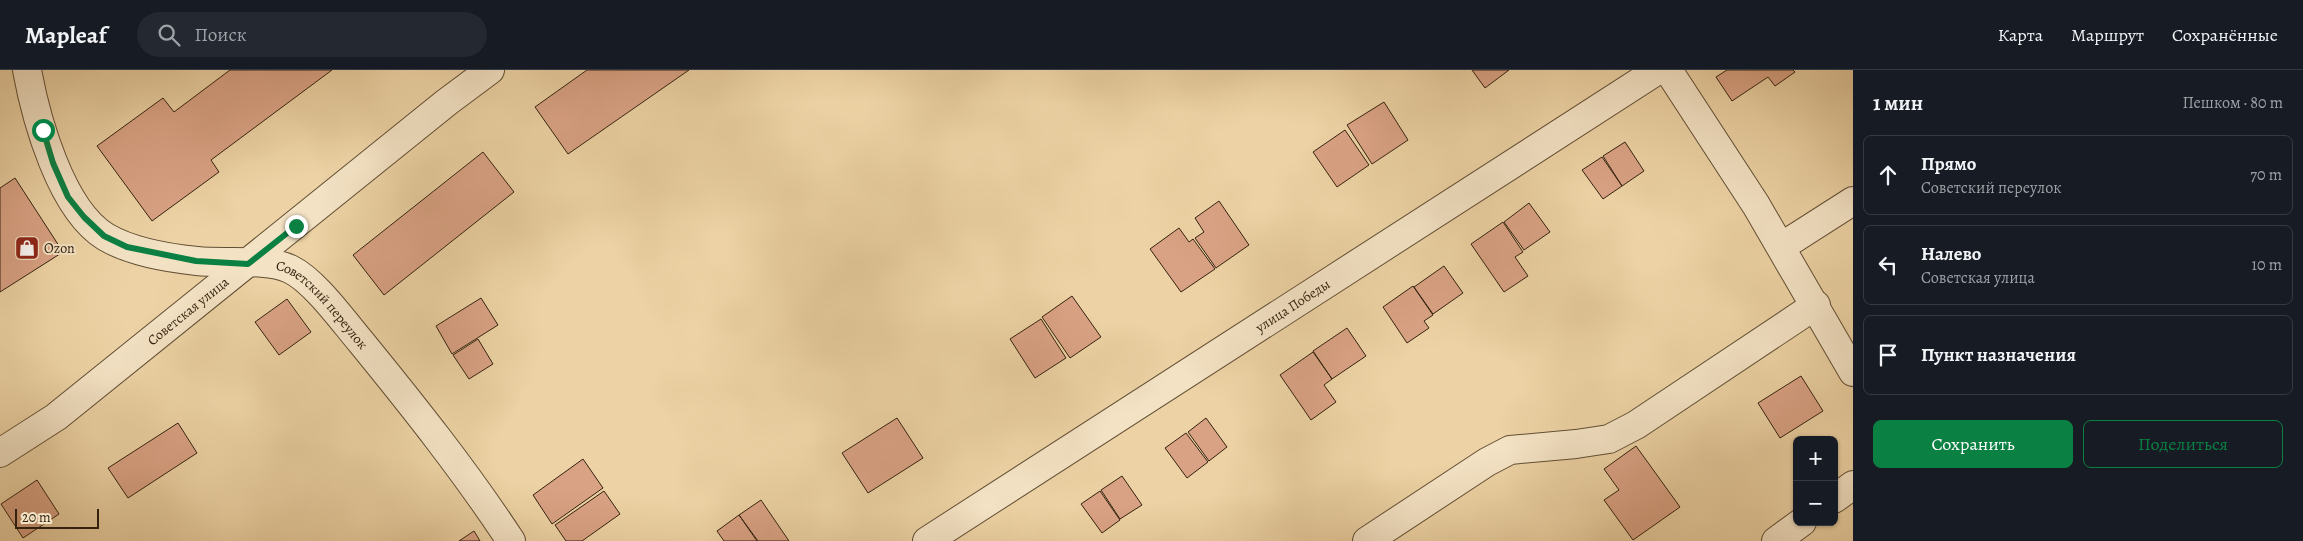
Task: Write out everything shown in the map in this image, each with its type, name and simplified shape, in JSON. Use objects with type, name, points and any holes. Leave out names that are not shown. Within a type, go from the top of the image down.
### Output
[{"type":"street","name":"Советский переулок","points":[[27,70],[53,163],[68,197],[84,217],[104,236],[127,247],[187,259],[273,264],[291,269],[325,299],[436,434],[511,541]]},
{"type":"street","name":"Советская улица","points":[[0,453],[56,417],[447,102],[490,70]]},
{"type":"street","name":"улица Победы","points":[[927,541],[1658,70]]},
{"type":"street","points":[[1668,70],[1781,247],[1853,372]]},
{"type":"street","points":[[1781,247],[1853,201]]},
{"type":"street","points":[[1367,541],[1487,462],[1510,450],[1576,444],[1610,438],[1636,425],[1816,305]]},
{"type":"street","points":[[1838,496],[1853,485]]},
{"type":"street","points":[[1776,541],[1797,526]]},
{"type":"building","points":[[230,70],[332,70],[211,160],[219,172],[152,221],[97,146],[163,98],[174,112]]},
{"type":"building","points":[[587,70],[689,70],[568,154],[535,107]]},
{"type":"building","points":[[1472,70],[1509,70],[1485,88]]},
{"type":"building","points":[[1727,70],[1793,70],[1795,72],[1775,86],[1768,77],[1732,101],[1716,77]]},
{"type":"building","points":[[1384,102],[1408,140],[1372,164],[1347,125]]},
{"type":"building","points":[[1345,130],[1369,165],[1337,187],[1313,152]]},
{"type":"building","points":[[1625,142],[1644,171],[1622,186],[1603,156]]},
{"type":"building","points":[[483,152],[514,192],[384,295],[353,255]]},
{"type":"building","points":[[1602,157],[1622,186],[1603,199],[1582,170]]},
{"type":"building","points":[[15,178],[63,252],[0,292],[0,188]]},
{"type":"building","points":[[1219,201],[1249,245],[1216,268],[1195,238],[1204,232],[1195,218]]},
{"type":"building","points":[[1529,203],[1550,232],[1524,250],[1504,222]]},
{"type":"building","points":[[1503,222],[1523,252],[1515,257],[1528,276],[1504,292],[1471,244]]},
{"type":"building","points":[[1179,228],[1189,242],[1193,239],[1215,269],[1181,292],[1150,249]]},
{"type":"building","points":[[1444,266],[1463,293],[1433,314],[1414,287]]},
{"type":"building","points":[[1413,286],[1433,315],[1424,321],[1429,328],[1407,343],[1383,307]]},
{"type":"building","points":[[1072,296],[1101,337],[1070,358],[1042,317]]},
{"type":"building","points":[[481,298],[498,325],[452,354],[436,326]]},
{"type":"building","points":[[287,299],[311,332],[279,355],[255,322]]},
{"type":"building","points":[[1041,319],[1066,358],[1035,378],[1010,339]]},
{"type":"building","points":[[1347,328],[1366,356],[1332,379],[1313,351]]},
{"type":"building","points":[[478,339],[493,364],[469,379],[453,355]]},
{"type":"building","points":[[1313,352],[1332,379],[1324,385],[1336,402],[1311,420],[1280,375]]},
{"type":"building","points":[[1801,376],[1823,411],[1780,438],[1758,403]]},
{"type":"building","points":[[897,418],[923,458],[868,493],[842,453]]},
{"type":"building","points":[[1206,418],[1227,447],[1209,461],[1188,432]]},
{"type":"building","points":[[178,423],[197,453],[128,498],[108,468]]},
{"type":"building","points":[[1186,433],[1208,462],[1187,478],[1165,448]]},
{"type":"building","points":[[1636,446],[1680,507],[1633,540],[1604,500],[1619,490],[1604,469]]},
{"type":"building","points":[[583,459],[603,488],[552,524],[533,495]]},
{"type":"building","points":[[1122,476],[1142,505],[1120,519],[1101,490]]},
{"type":"building","points":[[37,480],[59,514],[23,538],[1,504]]},
{"type":"building","points":[[604,491],[620,514],[582,541],[566,541],[555,525]]},
{"type":"building","points":[[1100,491],[1120,520],[1102,533],[1081,504]]},
{"type":"building","points":[[761,500],[789,541],[758,541],[739,515]]},
{"type":"building","points":[[739,515],[757,541],[724,541],[717,531]]},
{"type":"building","points":[[474,531],[480,541],[459,541]]},
{"type":"place","name":"Ozon","points":[[27,248]]},
{"type":"route","points":[[43,130],[53,163],[68,197],[84,217],[104,236],[127,247],[196,261],[248,264],[296,226]]}]
